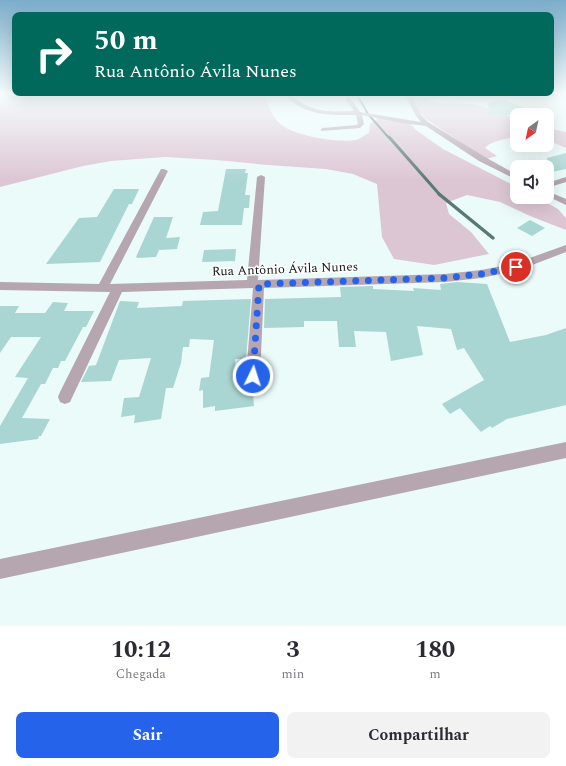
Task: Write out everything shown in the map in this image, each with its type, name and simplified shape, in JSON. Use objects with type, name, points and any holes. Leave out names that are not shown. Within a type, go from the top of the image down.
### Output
[{"type":"street","points":[[323,130],[358,126],[361,124],[361,122]]},
{"type":"street","points":[[406,122],[428,124],[482,159],[510,174]]},
{"type":"street","points":[[102,288],[164,171]]},
{"type":"street","points":[[253,376],[261,177]]},
{"type":"street","points":[[554,183],[566,179]]},
{"type":"street","points":[[554,196],[566,202]]},
{"type":"street","name":"Rua Antônio Ávila Nunes","points":[[0,286],[118,288],[444,278],[481,274],[516,267],[566,248]]},
{"type":"street","points":[[65,397],[118,288]]},
{"type":"street","points":[[0,569],[566,450]]},
{"type":"shaded area","points":[[0,122],[278,122],[294,132],[316,138],[348,141],[356,140],[369,133],[370,124],[373,122],[406,122],[410,123],[416,130],[443,149],[510,183],[510,204],[549,204],[558,209],[566,218],[566,230],[500,202],[467,195],[446,203],[449,214],[471,232],[489,254],[434,265],[394,259],[382,237],[377,184],[353,174],[326,169],[165,157],[111,161],[83,166],[0,187]]},
{"type":"shaded area","points":[[431,122],[510,122],[510,138],[491,143],[485,148],[497,156],[486,159]]},
{"type":"shaded area","points":[[554,129],[566,132],[566,148],[554,143]]},
{"type":"building","points":[[566,153],[566,169],[554,172],[554,160],[547,160],[547,158]]},
{"type":"building","points":[[226,169],[246,169],[245,173],[248,173],[245,195],[250,195],[249,208],[244,208],[242,225],[200,225],[203,212],[218,211]]},
{"type":"building","points":[[114,189],[139,189],[132,204],[129,204],[100,262],[46,264],[79,218],[97,217]]},
{"type":"building","points":[[154,217],[173,217],[166,238],[180,237],[177,249],[159,250],[156,257],[138,258],[136,257]]},
{"type":"building","points":[[530,220],[545,228],[532,236],[517,228]]},
{"type":"building","points":[[236,249],[235,261],[202,262],[204,250]]},
{"type":"building","points":[[457,282],[487,284],[510,342],[546,335],[566,328],[566,405],[507,419],[492,428],[490,426],[481,432],[460,408],[450,414],[442,404],[484,380],[464,348],[457,350],[451,329],[417,326],[423,355],[391,361],[386,332],[354,331],[356,347],[339,347],[337,321],[304,321],[304,327],[264,328],[265,299],[341,297],[340,287],[373,286],[373,289],[414,291],[413,288],[441,290],[440,284]]},
{"type":"building","points":[[251,299],[246,359],[235,359],[237,385],[252,383],[254,406],[215,411],[215,406],[203,408],[203,390],[199,391],[201,378],[209,377],[214,340],[190,339],[189,347],[183,347],[181,363],[173,388],[166,388],[161,419],[134,423],[135,415],[121,417],[124,398],[139,397],[151,358],[119,360],[111,381],[81,382],[89,366],[96,365],[120,301],[139,302],[137,308],[182,306],[183,301]]},
{"type":"building","points":[[53,302],[68,303],[64,311],[94,311],[86,327],[83,327],[65,361],[61,361],[58,368],[53,368],[45,384],[41,384],[22,418],[50,419],[41,436],[39,436],[38,439],[0,444],[0,426],[28,378],[15,377],[41,337],[11,337],[0,353],[0,306],[19,306],[15,313],[45,313]]},
{"type":"waterway","points":[[375,122],[389,138]]},
{"type":"waterway","points":[[389,137],[439,194]]},
{"type":"waterway","points":[[439,194],[493,238]]},
{"type":"route","points":[[253,376],[259,284],[444,278],[481,274],[516,267]]}]
